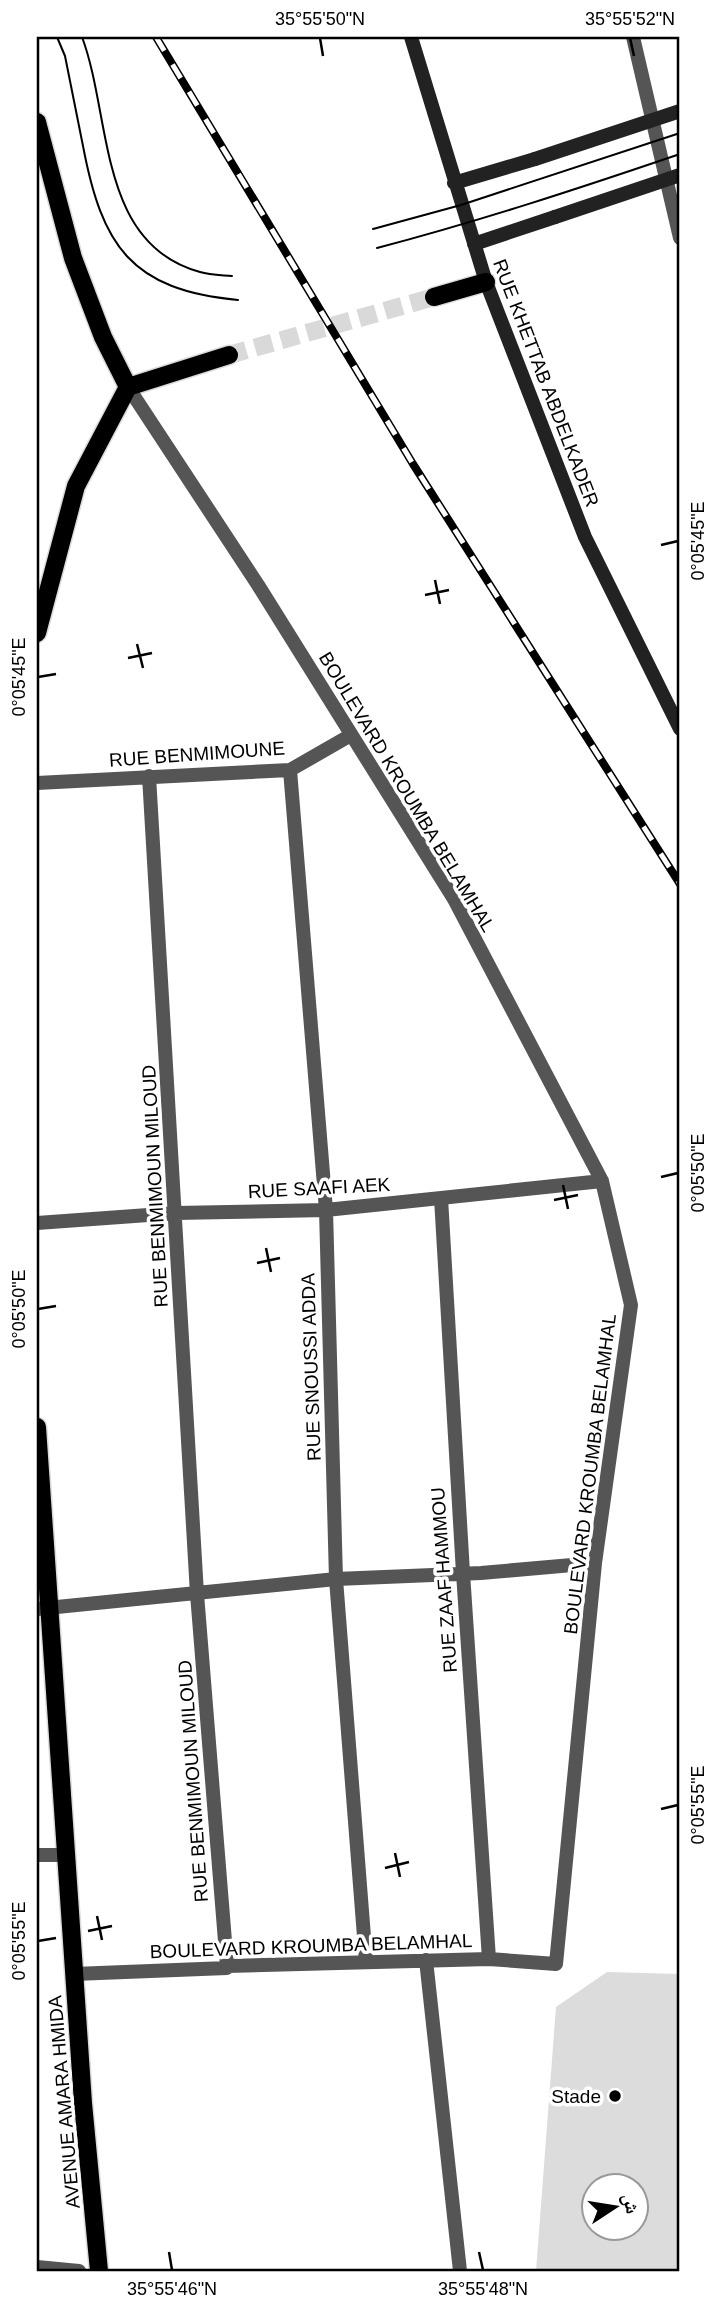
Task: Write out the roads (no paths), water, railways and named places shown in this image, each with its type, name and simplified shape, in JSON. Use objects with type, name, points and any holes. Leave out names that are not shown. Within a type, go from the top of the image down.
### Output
[{"type":"main road","name":"RUE KHETTAB ABDELKADER","points":[[411,37],[486,282],[585,537],[680,729]]},
{"type":"main road","points":[[454,183],[680,111]]},
{"type":"main road","points":[[37,122],[73,258],[103,337],[128,387]]},
{"type":"main road","points":[[474,244],[680,175]]},
{"type":"main road","points":[[434,297],[486,282]]},
{"type":"main road","points":[[37,633],[76,486],[128,387],[229,355]]},
{"type":"main road","name":"AVENUE AMARA HMIDA","points":[[37,1427],[43,1608],[66,1855],[99,2271]]},
{"type":"street","points":[[633,37],[680,238]]},
{"type":"street","name":"BOULEVARD KROUMBA BELAMHAL","points":[[74,1974],[426,1960],[489,1959],[556,1964],[595,1563],[631,1305],[602,1181],[454,899],[258,585],[128,387]]},
{"type":"street","name":"RUE BENMIMOUNE","points":[[37,783],[290,770],[351,735]]},
{"type":"street","name":"RUE SNOUSSI ADDA","points":[[290,770],[326,1210],[336,1579],[366,1962]]},
{"type":"street","name":"RUE BENMIMOUN MILOUD","points":[[149,776],[197,1594],[227,1966]]},
{"type":"street","name":"RUE SAAFI AEK","points":[[37,1223],[176,1213],[326,1210],[602,1181]]},
{"type":"street","name":"RUE ZAAF HAMMOU","points":[[441,1198],[489,1959]]},
{"type":"street","points":[[43,1608],[336,1579],[595,1563]]},
{"type":"street","points":[[37,1855],[66,1855]]},
{"type":"street","points":[[426,1960],[460,2271]]},
{"type":"street","points":[[37,2267],[79,2271]]},
{"type":"tunnel","points":[[229,355],[434,297]]},
{"type":"tram line","points":[[57,37],[65,56],[91,181],[100,211],[112,236],[128,257],[147,273],[171,286],[201,295],[238,300]]},
{"type":"tram line","points":[[82,37],[114,174],[125,206],[142,235],[167,257],[200,272],[232,276]]},
{"type":"tram line","points":[[373,229],[461,205],[680,133]]},
{"type":"tram line","points":[[377,248],[530,204],[680,154]]},
{"type":"railway","points":[[156,37],[413,464],[680,884]]},
{"type":"place","name":"Stade","points":[[615,2096]]}]
